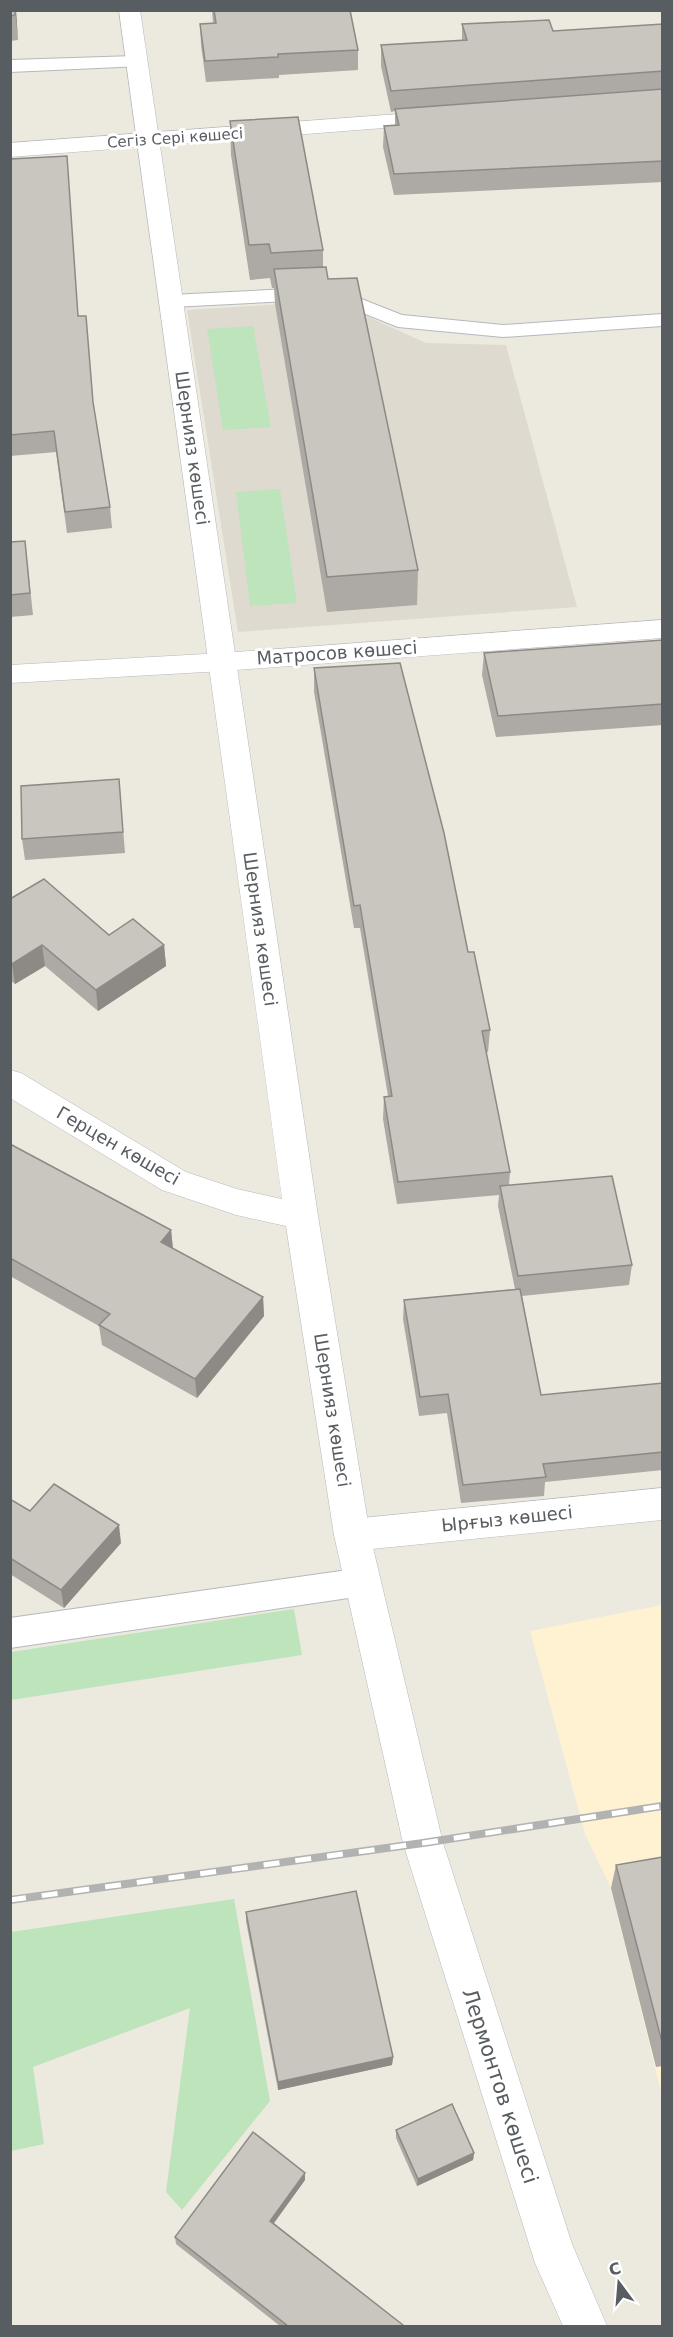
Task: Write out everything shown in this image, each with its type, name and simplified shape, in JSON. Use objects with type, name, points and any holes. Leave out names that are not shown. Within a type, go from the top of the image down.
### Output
[{"type":"street","name":"Шернияз көшесі","points":[[129,10],[301,1216],[352,1535],[423,1843]]},
{"type":"street","name":"Сегіз Сері көшесі","points":[[10,150],[462,116]]},
{"type":"street","name":"Матросов көшесі","points":[[10,674],[223,662],[663,629]]},
{"type":"street","name":"Герцен көшесі","points":[[10,1082],[174,1181],[236,1202],[301,1216]]},
{"type":"street","name":"Ырғыз көшесі","points":[[352,1535],[663,1504]]},
{"type":"street","name":"Лермонтов көшесі","points":[[423,1843],[551,2247],[585,2326]]},
{"type":"lane","points":[[10,66],[135,62]]},
{"type":"lane","points":[[171,301],[331,293],[398,321],[503,331],[663,321]]},
{"type":"lane","points":[[10,1634],[362,1582]]},
{"type":"shaded area","points":[[333,301],[426,343],[506,345],[577,607],[238,632],[187,310]]},
{"type":"shaded area","points":[[662,1605],[662,2096],[611,1888],[585,1834],[530,1631]]},
{"type":"green space","points":[[253,326],[271,427],[223,430],[207,329]]},
{"type":"green space","points":[[280,489],[297,603],[250,606],[236,492]]},
{"type":"green space","points":[[294,1609],[302,1655],[11,1700],[11,1652]]},
{"type":"green space","points":[[234,1899],[270,2101],[182,2210],[166,2192],[190,2008],[33,2067],[44,2144],[11,2151],[11,1932]]},
{"type":"building","points":[[10,10],[15,10],[15,15],[10,16]]},
{"type":"building","points":[[214,10],[350,10],[358,50],[205,61],[200,24],[216,23]]},
{"type":"building","points":[[549,20],[553,31],[663,24],[663,71],[391,91],[381,45],[467,40],[462,24]]},
{"type":"building","points":[[663,89],[663,161],[394,174],[384,126],[399,125],[395,109]]},
{"type":"building","points":[[298,117],[323,250],[271,253],[269,244],[249,245],[230,121]]},
{"type":"building","points":[[67,156],[78,316],[86,316],[93,402],[110,507],[65,512],[54,431],[10,435],[10,159]]},
{"type":"building","points":[[326,267],[328,279],[357,278],[418,570],[327,577],[274,269]]},
{"type":"building","points":[[25,541],[30,593],[10,595],[10,542]]},
{"type":"building","points":[[663,640],[663,704],[498,716],[484,653]]},
{"type":"building","points":[[400,663],[444,833],[468,952],[474,952],[490,1030],[482,1031],[510,1172],[398,1182],[384,1097],[392,1096],[360,905],[354,906],[314,668]]},
{"type":"building","points":[[119,779],[123,832],[22,839],[21,786]]},
{"type":"building","points":[[44,879],[109,935],[133,919],[164,945],[96,990],[42,945],[12,964],[10,962],[10,899]]},
{"type":"building","points":[[10,1144],[171,1230],[161,1242],[263,1297],[195,1379],[99,1325],[110,1314],[10,1258]]},
{"type":"building","points":[[612,1176],[632,1265],[518,1276],[500,1186]]},
{"type":"building","points":[[520,1289],[541,1395],[663,1383],[663,1452],[543,1464],[546,1477],[463,1485],[448,1394],[420,1397],[404,1300]]},
{"type":"building","points":[[54,1484],[119,1525],[61,1590],[10,1558],[10,1499],[30,1511]]},
{"type":"building","points":[[663,1857],[663,2046],[616,1865]]},
{"type":"building","points":[[356,1891],[393,2057],[278,2082],[246,1912]]},
{"type":"building","points":[[452,2104],[474,2153],[418,2179],[396,2130]]},
{"type":"building","points":[[253,2132],[305,2173],[270,2221],[402,2326],[288,2326],[175,2237]]},
{"type":"railway","points":[[10,1900],[423,1843],[662,1806]]}]
